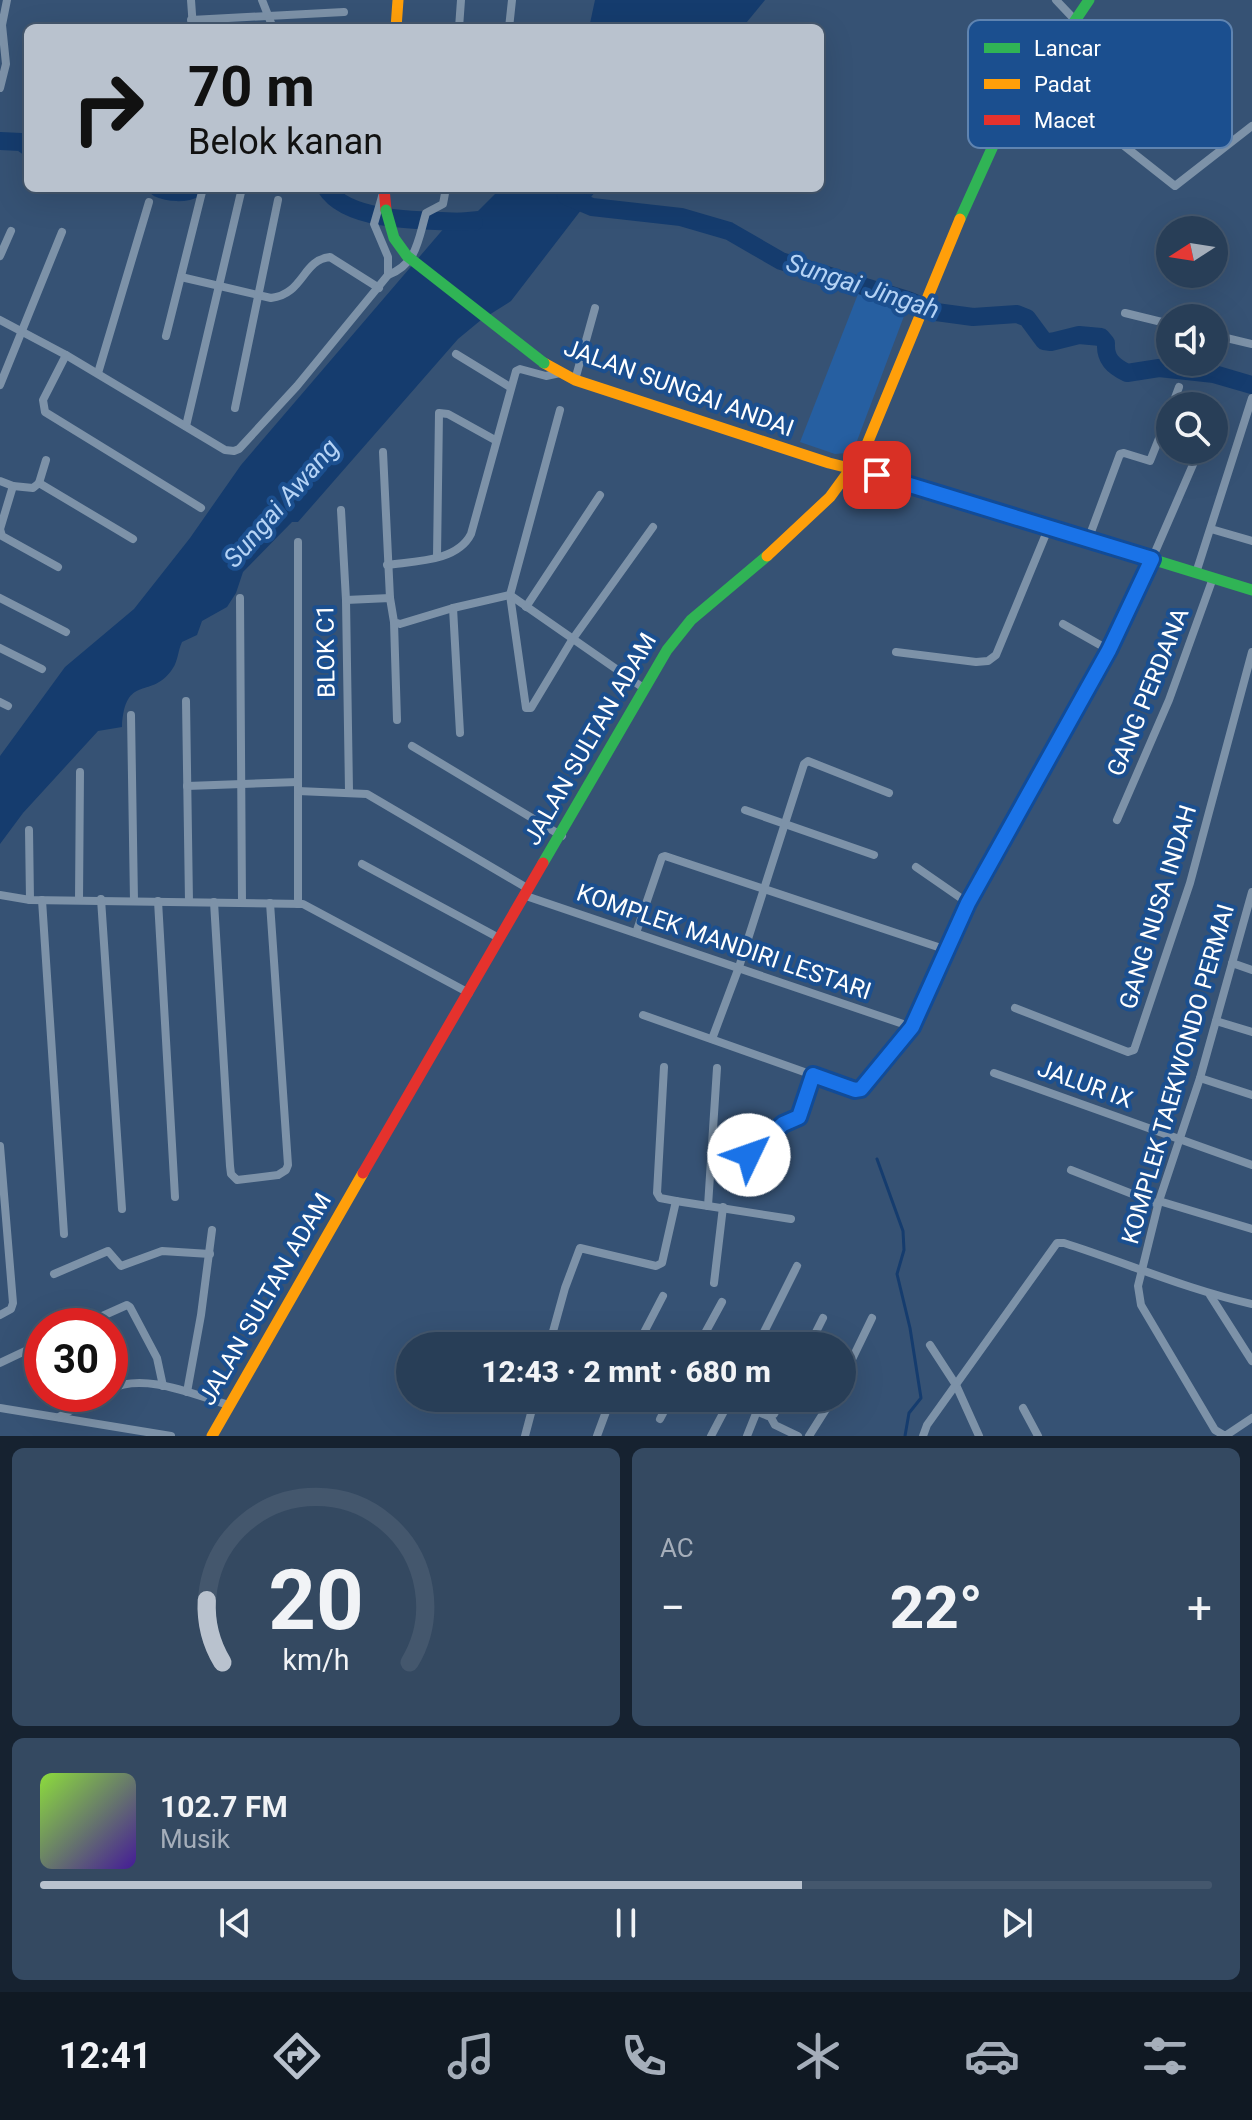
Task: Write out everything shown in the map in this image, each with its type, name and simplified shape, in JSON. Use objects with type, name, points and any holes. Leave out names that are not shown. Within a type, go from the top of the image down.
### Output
[{"type":"main road","points":[[396,24],[398,0]]},
{"type":"main road","name":"JALAN SULTAN ADAM","points":[[1075,20],[1089,0]]},
{"type":"main road","name":"JALAN SULTAN ADAM","points":[[212,1436],[525,891],[562,836],[642,687],[678,634],[785,540],[839,488],[854,469],[992,148]]},
{"type":"main road","name":"JALAN SUNGAI ANDAI","points":[[384,192],[382,209],[394,238],[407,256],[560,373],[854,469]]},
{"type":"main road","points":[[854,469],[1252,590]]},
{"type":"street","points":[[0,88],[6,64],[2,25],[7,0]]},
{"type":"street","points":[[191,0],[192,24],[312,12],[344,12]]},
{"type":"street","points":[[262,0],[272,24]]},
{"type":"street","points":[[312,0],[312,12]]},
{"type":"street","points":[[459,24],[461,0]]},
{"type":"street","points":[[509,24],[512,0]]},
{"type":"street","points":[[1056,0],[1075,20]]},
{"type":"street","points":[[1232,142],[1252,126]]},
{"type":"street","points":[[1127,148],[1175,186],[1224,148]]},
{"type":"street","points":[[166,336],[202,192]]},
{"type":"street","points":[[186,426],[241,192]]},
{"type":"street","points":[[0,320],[98,373],[225,450],[234,451],[297,386],[388,275],[401,270],[408,262],[416,250],[426,213],[443,204],[445,192]]},
{"type":"street","points":[[235,408],[278,200]]},
{"type":"street","points":[[98,373],[149,202]]},
{"type":"street","points":[[382,209],[374,224],[388,257],[388,275]]},
{"type":"street","points":[[1,251],[11,231]]},
{"type":"street","points":[[0,385],[62,232]]},
{"type":"street","points":[[181,277],[271,298],[291,292],[314,263],[325,256],[379,288]]},
{"type":"street","points":[[575,380],[595,308]]},
{"type":"street","points":[[1125,313],[1156,321]]},
{"type":"street","points":[[1228,338],[1252,344]]},
{"type":"street","points":[[456,354],[510,387]]},
{"type":"street","points":[[66,355],[43,400],[45,412],[201,508]]},
{"type":"street","points":[[387,565],[437,557],[455,550],[468,539],[516,371],[520,369],[546,376],[560,373]]},
{"type":"street","points":[[1177,392],[1179,387]]},
{"type":"street","points":[[1196,573],[1252,398]]},
{"type":"street","points":[[560,410],[510,595],[526,708],[531,708],[572,640],[653,527]]},
{"type":"street","points":[[437,557],[439,413],[448,414],[495,440]]},
{"type":"street","points":[[1088,540],[1120,454],[1150,461],[1156,446]]},
{"type":"street","points":[[383,452],[397,720]]},
{"type":"street","points":[[0,481],[33,488],[39,483],[46,460]]},
{"type":"street","points":[[643,1015],[855,1090],[861,1089],[912,1027],[968,903],[1109,650],[1193,464]]},
{"type":"street","points":[[39,483],[133,539]]},
{"type":"street","points":[[13,486],[0,529],[2,536],[58,567]]},
{"type":"street","points":[[526,607],[600,495]]},
{"type":"street","name":"BLOK C1","points":[[341,510],[346,600],[349,791]]},
{"type":"street","points":[[896,652],[976,662],[988,661],[996,655],[1048,529]]},
{"type":"street","points":[[1211,529],[1252,541]]},
{"type":"street","points":[[298,542],[298,904]]},
{"type":"street","name":"GANG PERDANA","points":[[1117,820],[1169,700],[1213,578]]},
{"type":"street","points":[[394,622],[400,624],[510,595],[642,687]]},
{"type":"street","points":[[0,598],[66,632]]},
{"type":"street","points":[[240,598],[242,902]]},
{"type":"street","points":[[346,600],[390,598]]},
{"type":"street","points":[[453,608],[460,733]]},
{"type":"street","points":[[1063,624],[1109,650]]},
{"type":"street","points":[[0,648],[42,669]]},
{"type":"street","name":"GANG NUSA INDAH","points":[[1015,1008],[1128,1052],[1134,1050],[1190,883],[1252,652]]},
{"type":"street","points":[[186,701],[189,902]]},
{"type":"street","points":[[131,715],[134,901]]},
{"type":"street","points":[[412,746],[562,836]]},
{"type":"street","points":[[712,1039],[739,967],[806,762],[889,793]]},
{"type":"street","points":[[79,900],[80,772]]},
{"type":"street","points":[[187,786],[242,785],[349,791]]},
{"type":"street","name":"KOMPLEK MANDIRI LESTARI","points":[[349,791],[367,794],[525,891],[636,933],[912,1027]]},
{"type":"street","points":[[745,810],[874,855]]},
{"type":"street","points":[[29,830],[30,900]]},
{"type":"street","points":[[636,933],[663,856],[947,950]]},
{"type":"street","points":[[362,864],[499,938]]},
{"type":"street","points":[[916,867],[968,903]]},
{"type":"street","name":"KOMPLEK TAEKWONDO PERMAI","points":[[1252,892],[1200,1078],[1159,1202],[1138,1286],[1141,1305],[1215,1430],[1225,1436],[1252,1418]]},
{"type":"street","points":[[0,895],[30,900],[298,904],[317,909],[469,993]]},
{"type":"street","points":[[101,899],[122,1209]]},
{"type":"street","points":[[42,900],[64,1234]]},
{"type":"street","points":[[158,901],[175,1197]]},
{"type":"street","points":[[214,902],[230,1166],[231,1174],[237,1180],[278,1175],[288,1165],[270,903]]},
{"type":"street","points":[[1232,963],[1252,970]]},
{"type":"street","points":[[1216,1021],[1252,1032]]},
{"type":"street","points":[[664,1067],[657,1193],[660,1198],[791,1219]]},
{"type":"street","points":[[708,1206],[717,1068]]},
{"type":"street","name":"JALUR IX","points":[[994,1073],[1252,1165]]},
{"type":"street","points":[[749,1155],[783,1124],[799,1117],[813,1075]]},
{"type":"street","points":[[1200,1078],[1252,1095]]},
{"type":"street","points":[[0,1146],[13,1303],[11,1309],[0,1315]]},
{"type":"street","points":[[1071,1170],[1159,1202],[1252,1229]]},
{"type":"street","points":[[553,1332],[578,1250],[584,1248],[660,1266],[676,1201]]},
{"type":"street","points":[[714,1283],[723,1207]]},
{"type":"street","points":[[187,1392],[212,1230]]},
{"type":"street","points":[[923,1436],[927,1425],[1053,1245],[1064,1243],[1210,1295],[1252,1304]]},
{"type":"street","points":[[54,1274],[108,1251],[121,1266],[162,1251],[210,1254]]},
{"type":"street","points":[[764,1332],[797,1266]]},
{"type":"street","points":[[1210,1295],[1252,1361]]},
{"type":"street","points":[[644,1332],[663,1296]]},
{"type":"street","points":[[706,1332],[722,1302]]},
{"type":"street","points":[[120,1308],[130,1307],[157,1358],[163,1386]]},
{"type":"street","points":[[816,1332],[823,1318]]},
{"type":"street","points":[[856,1351],[872,1318]]},
{"type":"street","points":[[930,1345],[956,1385],[979,1436]]},
{"type":"street","points":[[0,1363],[24,1352]]},
{"type":"street","points":[[128,1384],[163,1386],[229,1405]]},
{"type":"street","points":[[0,1408],[171,1436]]},
{"type":"street","points":[[1023,1408],[1038,1436]]},
{"type":"street","points":[[58,1417],[67,1412]]},
{"type":"street","points":[[525,1436],[531,1412]]},
{"type":"street","points":[[597,1436],[606,1412]]},
{"type":"street","points":[[660,1419],[664,1412]]},
{"type":"street","points":[[711,1436],[723,1412]]},
{"type":"street","points":[[747,1436],[757,1412]]},
{"type":"street","points":[[760,1412],[770,1416],[775,1425],[798,1436]]},
{"type":"street","points":[[770,1416],[775,1412]]},
{"type":"street","points":[[809,1436],[824,1412]]},
{"type":"shaded area","points":[[858,294],[907,308],[857,441],[847,453],[835,454],[800,442]]},
{"type":"water","points":[[595,0],[765,0],[745,24],[590,24]]},
{"type":"water","name":"Sungai Awang","points":[[497,192],[595,192],[511,301],[458,339],[298,522],[292,522],[243,572],[227,607],[202,621],[197,635],[182,642],[175,665],[165,678],[128,699],[122,727],[98,731],[23,813],[0,844],[0,756],[65,667],[134,609],[190,538],[241,465],[457,213],[478,211]]},
{"type":"waterway","points":[[0,141],[24,144]]},
{"type":"waterway","points":[[330,192],[353,209],[373,214],[416,220],[474,222]]},
{"type":"waterway","name":"Sungai Jingah","points":[[566,196],[592,207],[681,217],[729,231],[781,261],[908,300],[936,312],[973,317],[1017,314],[1027,318],[1044,341],[1079,335],[1101,337],[1111,361],[1127,373],[1159,368],[1214,374],[1252,385]]},
{"type":"waterway","points":[[877,1159],[903,1231],[904,1250],[897,1274],[910,1328],[921,1398],[909,1413],[905,1436]]},
{"type":"traffic: fast","points":[[1076,20],[1089,0]]},
{"type":"traffic: fast","points":[[960,219],[992,148]]},
{"type":"traffic: fast","points":[[386,210],[394,238],[407,256],[544,363]]},
{"type":"traffic: fast","points":[[1080,537],[1252,590]]},
{"type":"traffic: fast","points":[[543,863],[667,650],[691,620],[767,556]]},
{"type":"traffic: slow","points":[[396,24],[398,0]]},
{"type":"traffic: slow","points":[[767,556],[830,497],[865,449],[960,219]]},
{"type":"traffic: slow","points":[[544,363],[575,380],[829,463],[1080,537]]},
{"type":"traffic: slow","points":[[212,1436],[363,1173]]},
{"type":"traffic: jam","points":[[384,192],[386,210]]},
{"type":"traffic: jam","points":[[363,1173],[543,863]]},
{"type":"route","points":[[749,1155],[783,1124],[799,1117],[813,1075],[855,1090],[861,1089],[912,1027],[968,903],[1109,650],[1152,559],[877,475]]}]
